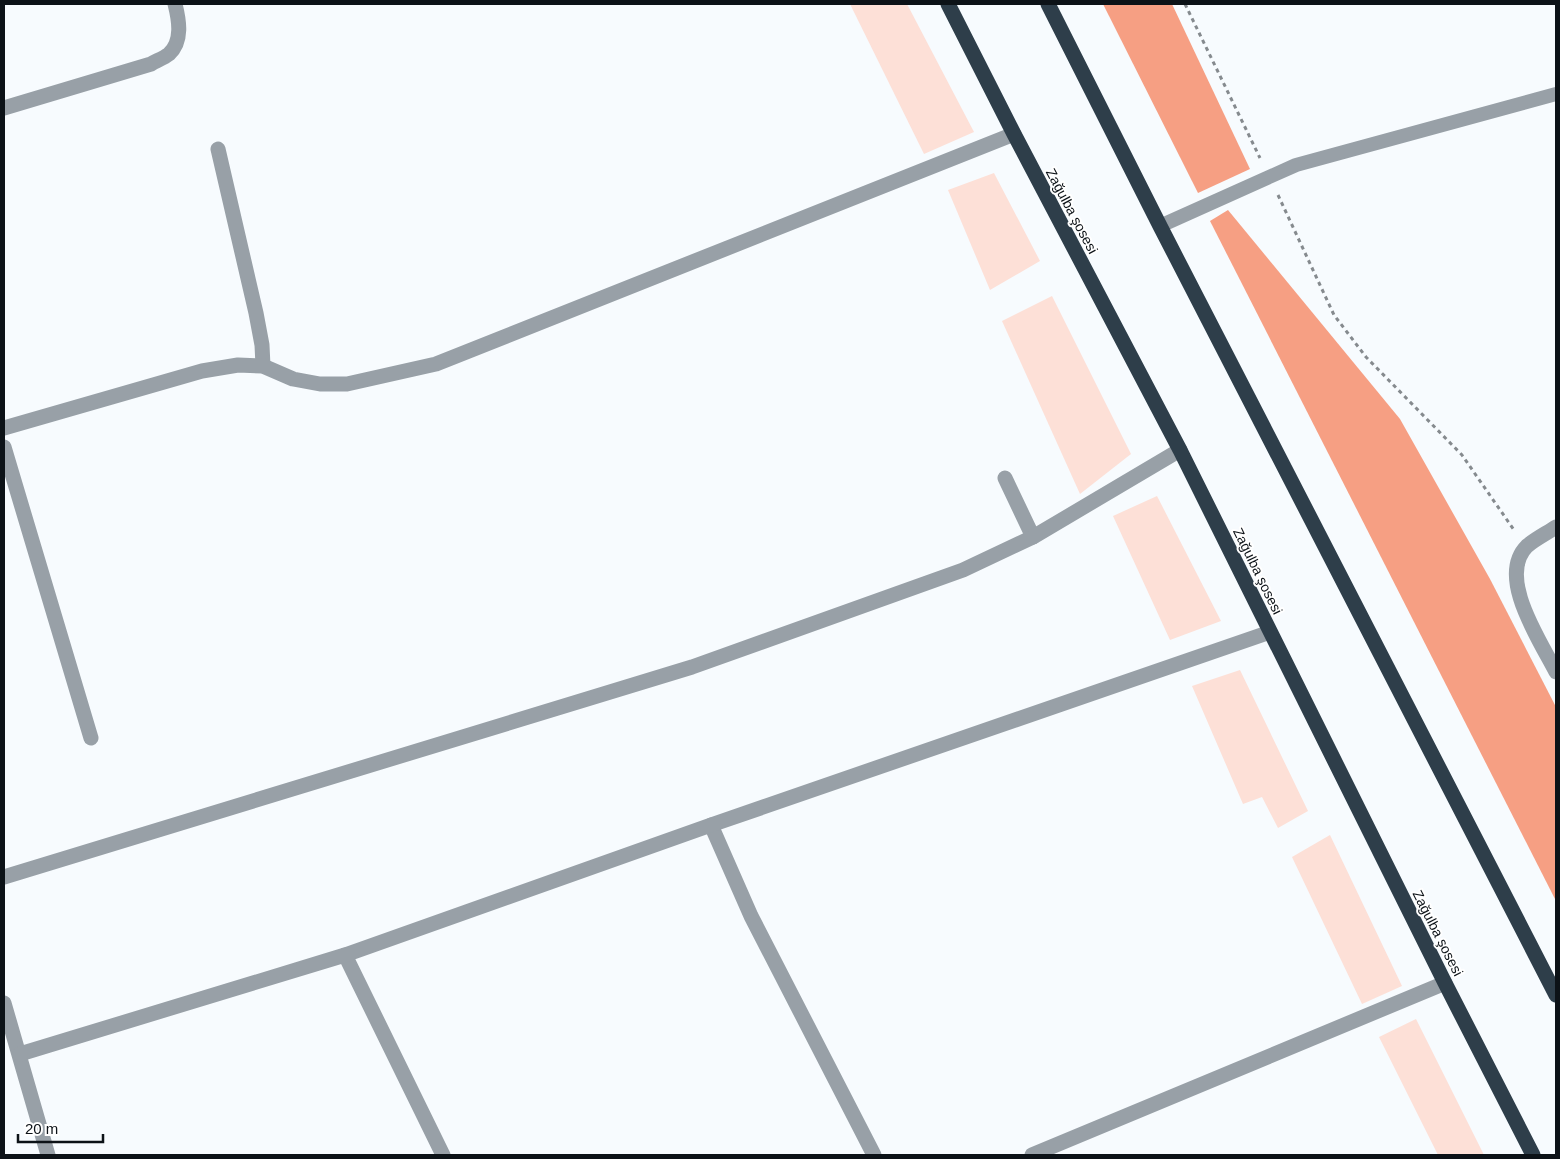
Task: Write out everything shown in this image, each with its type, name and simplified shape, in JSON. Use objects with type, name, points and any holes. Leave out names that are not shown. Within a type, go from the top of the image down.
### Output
[{"type":"highway","name":"Zağulba şosesi","points":[[948,4],[1180,450],[1445,984],[1533,1155]]},
{"type":"highway","points":[[1048,4],[1160,226],[1556,995]]},
{"type":"street","points":[[4,108],[151,64],[168,54],[178,41],[179,28],[175,4]]},
{"type":"street","points":[[4,428],[202,371],[238,365],[263,366],[293,379],[320,384],[348,384],[436,364],[1014,134]]},
{"type":"street","points":[[218,150],[256,314],[262,345],[263,366]]},
{"type":"street","points":[[4,447],[91,738]]},
{"type":"street","points":[[4,877],[692,667],[963,570],[1034,537],[1180,450]]},
{"type":"street","points":[[1005,478],[1034,537]]},
{"type":"street","points":[[1556,527],[1526,547],[1518,561],[1516,582],[1523,606],[1556,672]]},
{"type":"street","points":[[20,1054],[345,955],[711,825],[1270,632]]},
{"type":"street","points":[[711,825],[751,916],[874,1155]]},
{"type":"street","points":[[345,955],[443,1155]]},
{"type":"street","points":[[1032,1155],[1445,984]]},
{"type":"street","points":[[4,1003],[48,1155]]},
{"type":"lane","points":[[1160,226],[1296,165],[1556,94]]},
{"type":"path","points":[[1184,4],[1334,315],[1366,357],[1462,455],[1526,547]]},
{"type":"shaded area","points":[[850,4],[907,4],[974,132],[924,154]]},
{"type":"shaded area","points":[[1103,4],[1172,4],[1250,169],[1198,193]]},
{"type":"shaded area","points":[[994,173],[1040,261],[990,290],[948,190]]},
{"type":"shaded area","points":[[1228,210],[1400,419],[1490,579],[1556,707],[1556,901],[1210,221]]},
{"type":"shaded area","points":[[1052,296],[1131,454],[1080,494],[1002,321]]},
{"type":"shaded area","points":[[1157,496],[1221,621],[1170,640],[1113,516]]},
{"type":"shaded area","points":[[1240,670],[1308,811],[1278,828],[1262,797],[1243,804],[1192,686]]},
{"type":"shaded area","points":[[1330,835],[1402,986],[1362,1004],[1292,857]]},
{"type":"shaded area","points":[[1416,1019],[1484,1155],[1438,1155],[1379,1037]]}]
